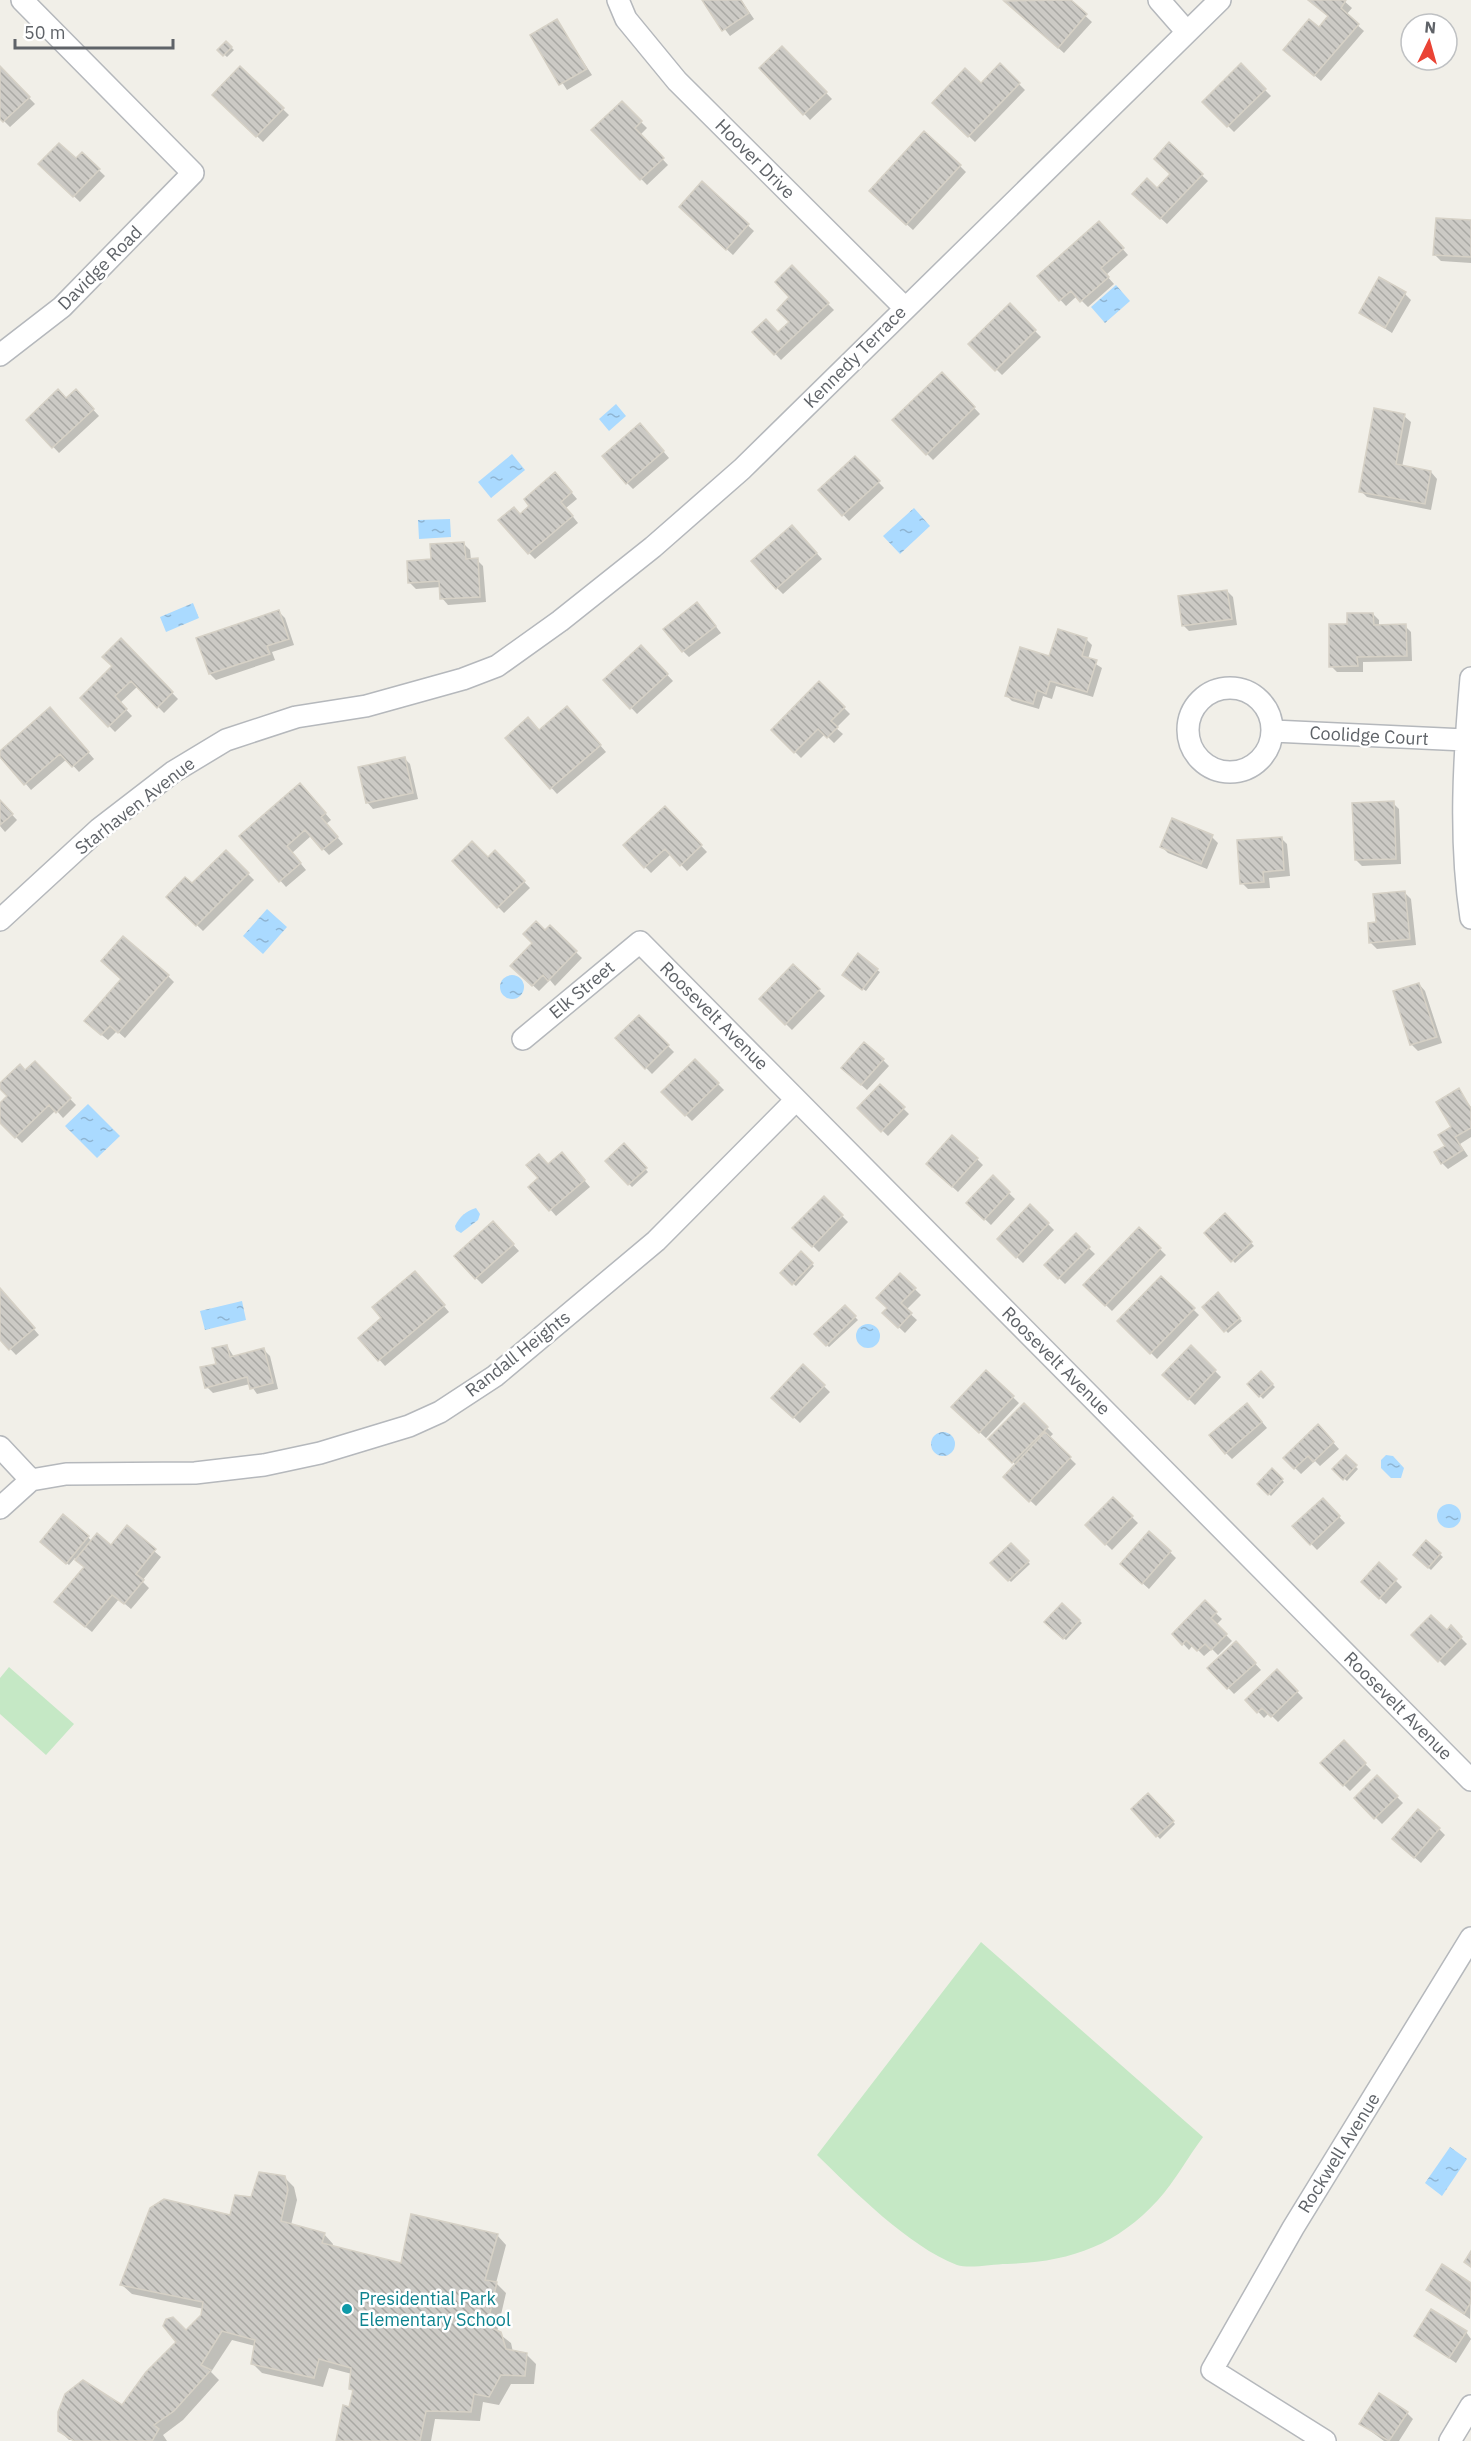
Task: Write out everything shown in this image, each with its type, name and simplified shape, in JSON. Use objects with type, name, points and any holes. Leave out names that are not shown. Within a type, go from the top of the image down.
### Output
[{"type":"street","name":"Davidge Road","points":[[0,355],[62,307],[193,173],[22,0]]},
{"type":"street","name":"Hoover Drive","points":[[618,0],[626,19],[677,81],[905,308]]},
{"type":"street","points":[[1159,0],[1187,32]]},
{"type":"street","name":"Kennedy Terrace","points":[[463,679],[497,666],[560,621],[653,547],[742,469],[1220,0]]},
{"type":"street","points":[[1471,678],[1465,740],[1465,849],[1471,918]]},
{"type":"street","name":"Starhaven Avenue","points":[[0,920],[99,829],[173,772],[226,740],[296,717],[366,706],[463,679]]},
{"type":"street","name":"Coolidge Court","points":[[1273,731],[1465,740]]},
{"type":"street","name":"Elk Street","points":[[523,1039],[640,942]]},
{"type":"street","name":"Roosevelt Avenue","points":[[640,942],[1471,1780]]},
{"type":"street","name":"Randall Heights","points":[[31,1480],[66,1474],[195,1473],[264,1465],[320,1452],[409,1426],[440,1412],[495,1376],[657,1241],[796,1100]]},
{"type":"street","points":[[0,1447],[31,1480],[0,1508]]},
{"type":"street","name":"Rockwell Avenue","points":[[1325,2441],[1212,2370],[1293,2228],[1471,1938]]},
{"type":"street","points":[[1450,2441],[1471,2406]]},
{"type":"green space","points":[[9,1667],[74,1724],[46,1755],[0,1714],[0,1678]]},
{"type":"green space","points":[[981,1942],[1203,2137],[1164,2193],[1142,2216],[1125,2230],[1089,2249],[1050,2260],[1029,2263],[957,2265],[938,2256],[901,2231],[865,2201],[817,2155]]},
{"type":"water","points":[[1116,285],[1130,301],[1105,323],[1091,307]]},
{"type":"water","points":[[616,404],[626,416],[609,431],[599,419]]},
{"type":"water","points":[[512,454],[525,470],[491,498],[478,482]]},
{"type":"water","points":[[914,508],[930,526],[900,554],[883,536]]},
{"type":"water","points":[[450,519],[451,537],[419,539],[418,520]]},
{"type":"water","points":[[193,603],[199,618],[166,632],[160,617]]},
{"type":"water","points":[[267,909],[287,927],[263,954],[243,936]]},
{"type":"water","points":[[512,975],[517,976],[523,982],[523,992],[517,998],[512,999],[507,998],[501,992],[500,987],[501,982],[507,976]]},
{"type":"water","points":[[88,1104],[120,1136],[97,1158],[65,1126]]},
{"type":"water","points":[[476,1208],[480,1214],[478,1220],[461,1233],[456,1230],[455,1226],[461,1217]]},
{"type":"water","points":[[242,1301],[246,1320],[205,1330],[200,1311]]},
{"type":"water","points":[[868,1324],[876,1328],[880,1336],[876,1344],[868,1348],[860,1344],[856,1336],[860,1328]]},
{"type":"water","points":[[943,1432],[951,1436],[955,1444],[951,1452],[943,1456],[935,1452],[931,1444],[935,1436]]},
{"type":"water","points":[[1386,1455],[1393,1456],[1404,1468],[1401,1478],[1391,1478],[1381,1468],[1381,1460]]},
{"type":"water","points":[[1449,1504],[1457,1508],[1461,1516],[1457,1524],[1449,1528],[1441,1524],[1437,1516],[1441,1508]]},
{"type":"water","points":[[1450,2147],[1467,2159],[1442,2196],[1425,2183]]},
{"type":"building","points":[[702,0],[741,0],[749,13],[722,31]]},
{"type":"building","points":[[1071,0],[1087,14],[1058,48],[1004,1]]},
{"type":"building","points":[[1308,0],[1346,0],[1341,8],[1359,24],[1314,76],[1283,50],[1309,19],[1319,27],[1328,16]]},
{"type":"building","points":[[557,19],[587,69],[559,85],[530,35]]},
{"type":"building","points":[[226,41],[232,47],[223,56],[217,50]]},
{"type":"building","points":[[782,46],[827,92],[803,115],[759,68]]},
{"type":"building","points":[[1000,63],[1020,83],[968,137],[932,103],[965,68],[981,83]]},
{"type":"building","points":[[1241,63],[1266,89],[1227,127],[1202,102]]},
{"type":"building","points":[[0,66],[30,97],[3,122],[0,119]]},
{"type":"building","points":[[240,66],[284,108],[256,137],[212,95]]},
{"type":"building","points":[[622,101],[642,121],[635,128],[664,158],[640,180],[591,130]]},
{"type":"building","points":[[924,131],[961,165],[906,225],[869,191]]},
{"type":"building","points":[[1169,142],[1203,174],[1160,219],[1132,194],[1147,178],[1157,188],[1170,174],[1154,159]]},
{"type":"building","points":[[59,143],[76,158],[82,152],[100,169],[73,197],[38,164]]},
{"type":"building","points":[[702,181],[749,224],[726,250],[679,207]]},
{"type":"building","points":[[1436,218],[1471,220],[1471,257],[1433,255]]},
{"type":"building","points":[[1099,221],[1124,248],[1101,268],[1109,277],[1080,302],[1071,291],[1059,301],[1037,276]]},
{"type":"building","points":[[792,265],[829,303],[774,355],[752,332],[766,319],[778,332],[789,322],[777,310],[789,297],[775,282]]},
{"type":"building","points":[[1379,277],[1406,292],[1385,328],[1359,313]]},
{"type":"building","points":[[1010,303],[1036,330],[995,371],[968,344]]},
{"type":"building","points":[[942,372],[975,407],[926,455],[892,420]]},
{"type":"building","points":[[58,389],[66,398],[76,389],[94,409],[52,448],[26,420]]},
{"type":"building","points":[[1374,408],[1405,414],[1396,464],[1431,471],[1425,504],[1359,492]]},
{"type":"building","points":[[640,423],[664,451],[626,484],[602,456]]},
{"type":"building","points":[[855,456],[880,481],[842,516],[818,490]]},
{"type":"building","points":[[555,472],[572,492],[561,502],[573,516],[528,554],[498,520],[514,507],[520,514],[529,506],[524,499]]},
{"type":"building","points":[[792,525],[817,553],[776,589],[751,561]]},
{"type":"building","points":[[464,542],[466,559],[478,558],[480,597],[440,599],[439,581],[408,583],[407,561],[431,559],[430,544]]},
{"type":"building","points":[[1227,590],[1232,619],[1182,626],[1178,596]]},
{"type":"building","points":[[697,602],[716,626],[682,652],[663,629]]},
{"type":"building","points":[[279,610],[289,639],[267,646],[270,654],[209,674],[196,638]]},
{"type":"building","points":[[1347,613],[1373,613],[1374,625],[1406,624],[1407,656],[1357,657],[1358,666],[1329,667],[1329,624],[1347,624]]},
{"type":"building","points":[[1058,629],[1087,638],[1082,656],[1097,660],[1087,692],[1050,681],[1046,694],[1037,690],[1033,704],[1005,696],[1020,647],[1049,656]]},
{"type":"building","points":[[121,638],[173,692],[157,708],[131,681],[115,696],[127,709],[108,727],[80,698],[112,666],[102,657]]},
{"type":"building","points":[[641,645],[668,674],[630,709],[603,680]]},
{"type":"building","points":[[819,681],[845,707],[831,721],[838,727],[827,738],[818,729],[794,753],[771,730]]},
{"type":"building","points":[[567,706],[601,745],[550,789],[505,738],[528,717],[539,730]]},
{"type":"building","points":[[50,707],[89,752],[72,767],[60,754],[24,785],[0,757],[0,751]]},
{"type":"building","points":[[405,757],[413,793],[366,803],[358,767]]},
{"type":"building","points":[[300,783],[326,813],[321,817],[338,837],[322,850],[305,830],[287,846],[301,863],[279,882],[239,836]]},
{"type":"building","points":[[0,800],[13,814],[0,825]]},
{"type":"building","points":[[1394,801],[1396,859],[1355,860],[1352,803]]},
{"type":"building","points":[[665,806],[702,845],[680,866],[665,849],[644,868],[623,845]]},
{"type":"building","points":[[1172,818],[1213,835],[1201,864],[1160,847]]},
{"type":"building","points":[[1282,837],[1284,870],[1263,872],[1264,882],[1240,884],[1237,840]]},
{"type":"building","points":[[472,841],[488,857],[495,850],[525,881],[497,908],[452,861]]},
{"type":"building","points":[[226,850],[249,873],[196,926],[166,897],[185,877],[192,883]]},
{"type":"building","points":[[1405,891],[1410,939],[1369,943],[1368,923],[1376,922],[1373,894]]},
{"type":"building","points":[[536,921],[545,930],[550,925],[577,951],[548,981],[543,975],[532,986],[510,966],[532,943],[523,934]]},
{"type":"building","points":[[123,936],[169,975],[118,1033],[110,1026],[101,1035],[84,1021],[121,979],[101,961]]},
{"type":"building","points":[[858,953],[878,969],[862,990],[842,975]]},
{"type":"building","points":[[793,964],[820,989],[785,1025],[759,999]]},
{"type":"building","points":[[1419,983],[1437,1037],[1410,1045],[1393,991]]},
{"type":"building","points":[[639,1015],[669,1045],[645,1069],[615,1038]]},
{"type":"building","points":[[864,1042],[884,1059],[861,1085],[841,1068]]},
{"type":"building","points":[[695,1059],[719,1083],[685,1116],[661,1092]]},
{"type":"building","points":[[35,1061],[71,1098],[56,1113],[49,1105],[15,1138],[0,1123],[0,1103],[7,1096],[0,1089],[0,1083],[20,1064],[25,1070]]},
{"type":"building","points":[[880,1084],[905,1107],[881,1132],[857,1108]]},
{"type":"building","points":[[1459,1088],[1471,1109],[1471,1128],[1455,1137],[1463,1150],[1441,1164],[1434,1152],[1445,1146],[1438,1135],[1451,1127],[1436,1102]]},
{"type":"building","points":[[952,1135],[978,1158],[952,1187],[926,1164]]},
{"type":"building","points":[[624,1143],[647,1168],[628,1185],[605,1161]]},
{"type":"building","points":[[562,1152],[585,1180],[549,1211],[528,1187],[538,1178],[526,1165],[539,1154],[548,1164]]},
{"type":"building","points":[[993,1175],[1010,1192],[984,1220],[966,1203]]},
{"type":"building","points":[[824,1196],[843,1215],[812,1247],[792,1228]]},
{"type":"building","points":[[1030,1204],[1049,1223],[1016,1258],[997,1239]]},
{"type":"building","points":[[1225,1213],[1252,1242],[1231,1262],[1204,1233]]},
{"type":"building","points":[[493,1221],[514,1244],[475,1279],[454,1256]]},
{"type":"building","points":[[1139,1227],[1161,1248],[1105,1306],[1083,1285]]},
{"type":"building","points":[[1076,1233],[1090,1247],[1058,1279],[1044,1265]]},
{"type":"building","points":[[801,1251],[813,1263],[792,1285],[780,1273]]},
{"type":"building","points":[[415,1271],[445,1305],[378,1361],[358,1338],[381,1318],[372,1307]]},
{"type":"building","points":[[900,1273],[916,1288],[901,1303],[912,1313],[898,1328],[882,1313],[887,1308],[876,1298]]},
{"type":"building","points":[[1161,1276],[1195,1308],[1150,1354],[1117,1321]]},
{"type":"building","points":[[0,1288],[35,1328],[9,1350],[0,1340]]},
{"type":"building","points":[[1218,1292],[1240,1318],[1224,1332],[1202,1307]]},
{"type":"building","points":[[845,1305],[856,1316],[826,1346],[814,1334]]},
{"type":"building","points":[[227,1345],[230,1357],[264,1348],[273,1383],[250,1389],[247,1377],[205,1388],[200,1367],[216,1364],[212,1348]]},
{"type":"building","points":[[1191,1345],[1216,1370],[1188,1400],[1162,1375]]},
{"type":"building","points":[[803,1364],[825,1385],[793,1418],[771,1398]]},
{"type":"building","points":[[986,1370],[1014,1396],[979,1433],[951,1407]]},
{"type":"building","points":[[1261,1371],[1273,1384],[1259,1397],[1247,1384]]},
{"type":"building","points":[[1024,1403],[1048,1427],[1012,1463],[988,1439]]},
{"type":"building","points":[[1247,1403],[1262,1422],[1225,1454],[1209,1435]]},
{"type":"building","points":[[1318,1424],[1334,1442],[1313,1462],[1308,1456],[1294,1469],[1283,1458]]},
{"type":"building","points":[[1045,1432],[1071,1457],[1029,1502],[1003,1477]]},
{"type":"building","points":[[1346,1455],[1357,1465],[1343,1480],[1332,1469]]},
{"type":"building","points":[[1272,1468],[1283,1479],[1268,1495],[1257,1484]]},
{"type":"building","points":[[1113,1497],[1133,1516],[1105,1545],[1085,1525]]},
{"type":"building","points":[[1323,1498],[1340,1516],[1310,1545],[1292,1526]]},
{"type":"building","points":[[63,1514],[89,1536],[66,1564],[40,1542]]},
{"type":"building","points":[[127,1525],[156,1549],[136,1574],[144,1580],[124,1604],[112,1595],[85,1627],[54,1602],[84,1567],[75,1560],[97,1533],[111,1545]]},
{"type":"building","points":[[1149,1531],[1171,1551],[1142,1584],[1120,1564]]},
{"type":"building","points":[[1426,1540],[1441,1553],[1428,1568],[1413,1555]]},
{"type":"building","points":[[1011,1543],[1029,1561],[1008,1581],[990,1563]]},
{"type":"building","points":[[1379,1562],[1397,1579],[1379,1599],[1361,1582]]},
{"type":"building","points":[[1205,1600],[1217,1612],[1211,1618],[1227,1634],[1211,1650],[1205,1644],[1197,1651],[1186,1640],[1182,1645],[1172,1634]]},
{"type":"building","points":[[1062,1603],[1080,1620],[1063,1639],[1044,1622]]},
{"type":"building","points":[[1431,1615],[1447,1630],[1451,1625],[1462,1637],[1438,1662],[1411,1635]]},
{"type":"building","points":[[1236,1641],[1256,1663],[1227,1689],[1207,1668]]},
{"type":"building","points":[[1277,1669],[1298,1691],[1271,1717],[1262,1708],[1257,1713],[1245,1700]]},
{"type":"building","points":[[1344,1740],[1366,1763],[1343,1786],[1320,1763]]},
{"type":"building","points":[[1377,1775],[1398,1796],[1374,1819],[1354,1798]]},
{"type":"building","points":[[1148,1793],[1174,1821],[1156,1837],[1131,1809]]},
{"type":"building","points":[[1418,1809],[1440,1828],[1414,1858],[1392,1839]]},
{"type":"building","name":"Presidential Park Elementary School","points":[[259,2172],[285,2176],[288,2190],[281,2221],[325,2233],[322,2243],[401,2263],[411,2214],[498,2234],[485,2280],[497,2282],[487,2326],[501,2332],[506,2349],[527,2353],[525,2376],[501,2375],[489,2397],[474,2394],[471,2412],[426,2411],[420,2441],[336,2441],[343,2405],[349,2407],[353,2390],[349,2389],[351,2368],[319,2359],[314,2378],[251,2364],[255,2340],[222,2331],[201,2365],[211,2370],[174,2411],[154,2425],[159,2429],[152,2441],[74,2441],[58,2431],[58,2412],[65,2394],[83,2380],[122,2405],[146,2372],[176,2342],[163,2326],[166,2319],[173,2317],[186,2330],[201,2315],[203,2302],[120,2285],[150,2208],[164,2199],[230,2215],[235,2195],[251,2197]]},
{"type":"building","points":[[1471,2251],[1471,2267],[1464,2262]]},
{"type":"building","points":[[1442,2264],[1471,2283],[1471,2302],[1464,2314],[1426,2290]]},
{"type":"building","points":[[1431,2309],[1467,2331],[1449,2358],[1414,2336]]},
{"type":"building","points":[[1379,2393],[1408,2412],[1389,2441],[1359,2424]]},
{"type":"place","name":"Presidential Park Elementary School","points":[[347,2309]]}]
